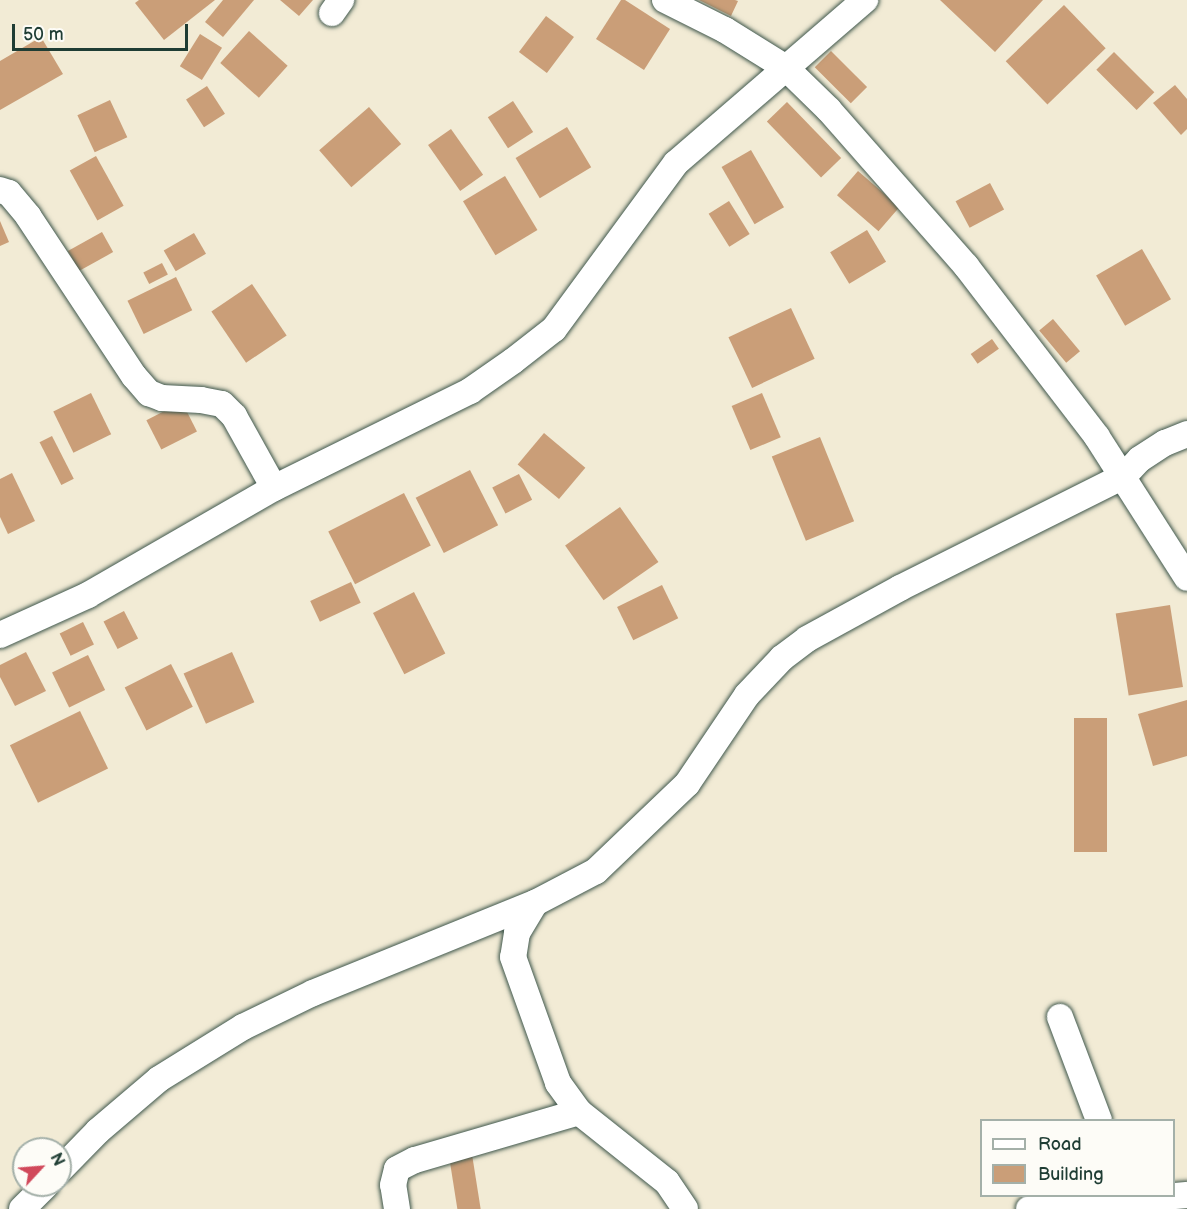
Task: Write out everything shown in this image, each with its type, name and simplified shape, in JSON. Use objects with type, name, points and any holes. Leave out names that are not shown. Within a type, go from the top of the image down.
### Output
[{"type":"street","points":[[665,0],[725,30],[786,68],[829,110],[966,267],[1097,437],[1187,578]]},
{"type":"street","points":[[0,635],[88,595],[274,488],[470,392],[554,329],[676,163],[865,0]]},
{"type":"street","points":[[0,190],[9,192],[28,216],[134,376],[149,393],[162,398],[201,400],[222,404],[234,416],[274,488]]},
{"type":"street","points":[[72,1158],[98,1131],[159,1079],[243,1027],[313,993],[535,903],[596,871],[668,805],[701,766],[747,695],[782,658],[807,639],[900,588],[1124,476],[1140,459],[1165,443],[1187,434]]},
{"type":"street","points":[[535,903],[517,933],[513,957],[558,1083],[579,1112],[667,1182],[685,1209]]},
{"type":"street","points":[[1060,1017],[1099,1119]]},
{"type":"street","points":[[397,1209],[393,1185],[397,1168],[415,1160],[579,1112]]},
{"type":"street","points":[[22,1209],[34,1197]]},
{"type":"street","points":[[1029,1209],[1158,1197]]},
{"type":"building","points":[[139,0],[215,0],[164,40],[135,3]]},
{"type":"building","points":[[223,0],[254,0],[223,37],[205,22]]},
{"type":"building","points":[[280,0],[313,0],[299,16]]},
{"type":"building","points":[[621,0],[625,0],[670,29],[644,70],[596,39]]},
{"type":"building","points":[[699,0],[735,0],[738,1],[731,16]]},
{"type":"building","points":[[940,0],[1043,0],[995,52]]},
{"type":"building","points":[[1064,5],[1106,48],[1047,104],[1006,61]]},
{"type":"building","points":[[546,16],[574,37],[547,73],[519,52]]},
{"type":"building","points":[[249,31],[288,66],[259,98],[220,63]]},
{"type":"building","points":[[200,34],[222,48],[202,80],[180,66]]},
{"type":"building","points":[[41,37],[63,74],[0,110],[0,61]]},
{"type":"building","points":[[831,51],[867,87],[851,103],[815,67]]},
{"type":"building","points":[[1114,52],[1154,92],[1137,110],[1096,70]]},
{"type":"building","points":[[1175,85],[1187,99],[1187,129],[1181,135],[1153,103]]},
{"type":"building","points":[[207,86],[225,114],[204,127],[186,100]]},
{"type":"building","points":[[110,100],[127,137],[95,152],[77,115]]},
{"type":"building","points":[[513,101],[533,132],[508,148],[488,117]]},
{"type":"building","points":[[787,102],[841,158],[821,178],[767,121]]},
{"type":"building","points":[[369,107],[401,144],[351,187],[319,150]]},
{"type":"building","points":[[567,127],[591,167],[540,198],[516,158]]},
{"type":"building","points":[[451,129],[483,175],[460,191],[428,145]]},
{"type":"building","points":[[751,150],[784,207],[755,224],[722,167]]},
{"type":"building","points":[[96,156],[124,206],[97,220],[70,171]]},
{"type":"building","points":[[858,171],[900,207],[879,231],[837,195]]},
{"type":"building","points":[[505,176],[537,230],[495,255],[463,201]]},
{"type":"building","points":[[990,183],[1004,209],[970,228],[956,201]]},
{"type":"building","points":[[729,201],[750,234],[729,247],[709,214]]},
{"type":"building","points":[[0,221],[9,242],[0,246]]},
{"type":"building","points":[[867,230],[886,262],[849,284],[830,252]]},
{"type":"building","points":[[102,232],[113,252],[79,271],[68,251]]},
{"type":"building","points":[[194,233],[206,254],[176,271],[164,250]]},
{"type":"building","points":[[1142,249],[1171,299],[1125,326],[1096,276]]},
{"type":"building","points":[[162,263],[168,275],[149,284],[143,273]]},
{"type":"building","points":[[176,277],[192,310],[144,334],[127,301]]},
{"type":"building","points":[[252,284],[287,335],[246,363],[211,311]]},
{"type":"building","points":[[791,308],[815,359],[752,388],[728,337]]},
{"type":"building","points":[[1053,319],[1080,351],[1066,363],[1039,331]]},
{"type":"building","points":[[992,339],[999,349],[978,364],[971,354]]},
{"type":"building","points":[[91,393],[111,434],[73,453],[53,411]]},
{"type":"building","points":[[762,393],[781,437],[750,450],[732,406]]},
{"type":"building","points":[[182,402],[197,431],[161,450],[146,420]]},
{"type":"building","points":[[544,433],[585,468],[559,499],[518,464]]},
{"type":"building","points":[[52,436],[74,479],[61,485],[40,442]]},
{"type":"building","points":[[820,437],[854,521],[806,541],[772,456]]},
{"type":"building","points":[[470,470],[498,525],[444,553],[416,498]]},
{"type":"building","points":[[12,473],[35,521],[8,534],[0,517],[0,479]]},
{"type":"building","points":[[519,474],[532,500],[505,513],[492,488]]},
{"type":"building","points":[[404,493],[431,546],[355,584],[328,532]]},
{"type":"building","points":[[620,507],[658,562],[604,600],[565,545]]},
{"type":"building","points":[[351,582],[361,603],[320,622],[310,601]]},
{"type":"building","points":[[662,585],[678,618],[633,640],[617,607]]},
{"type":"building","points":[[414,592],[445,653],[404,674],[373,613]]},
{"type":"building","points":[[1170,605],[1183,687],[1129,696],[1116,614]]},
{"type":"building","points":[[124,611],[138,639],[118,649],[104,621]]},
{"type":"building","points":[[83,622],[94,644],[71,656],[60,633]]},
{"type":"building","points":[[26,652],[46,691],[15,706],[0,677],[0,665]]},
{"type":"building","points":[[232,652],[254,702],[206,724],[184,674]]},
{"type":"building","points":[[88,655],[105,690],[69,708],[52,673]]},
{"type":"building","points":[[171,664],[193,707],[146,730],[125,688]]},
{"type":"building","points":[[1187,700],[1187,756],[1153,766],[1138,714]]},
{"type":"building","points":[[80,711],[108,769],[38,803],[10,745]]},
{"type":"building","points":[[1074,718],[1107,718],[1107,852],[1074,852]]},
{"type":"building","points":[[471,1148],[481,1209],[457,1209],[448,1152]]}]
